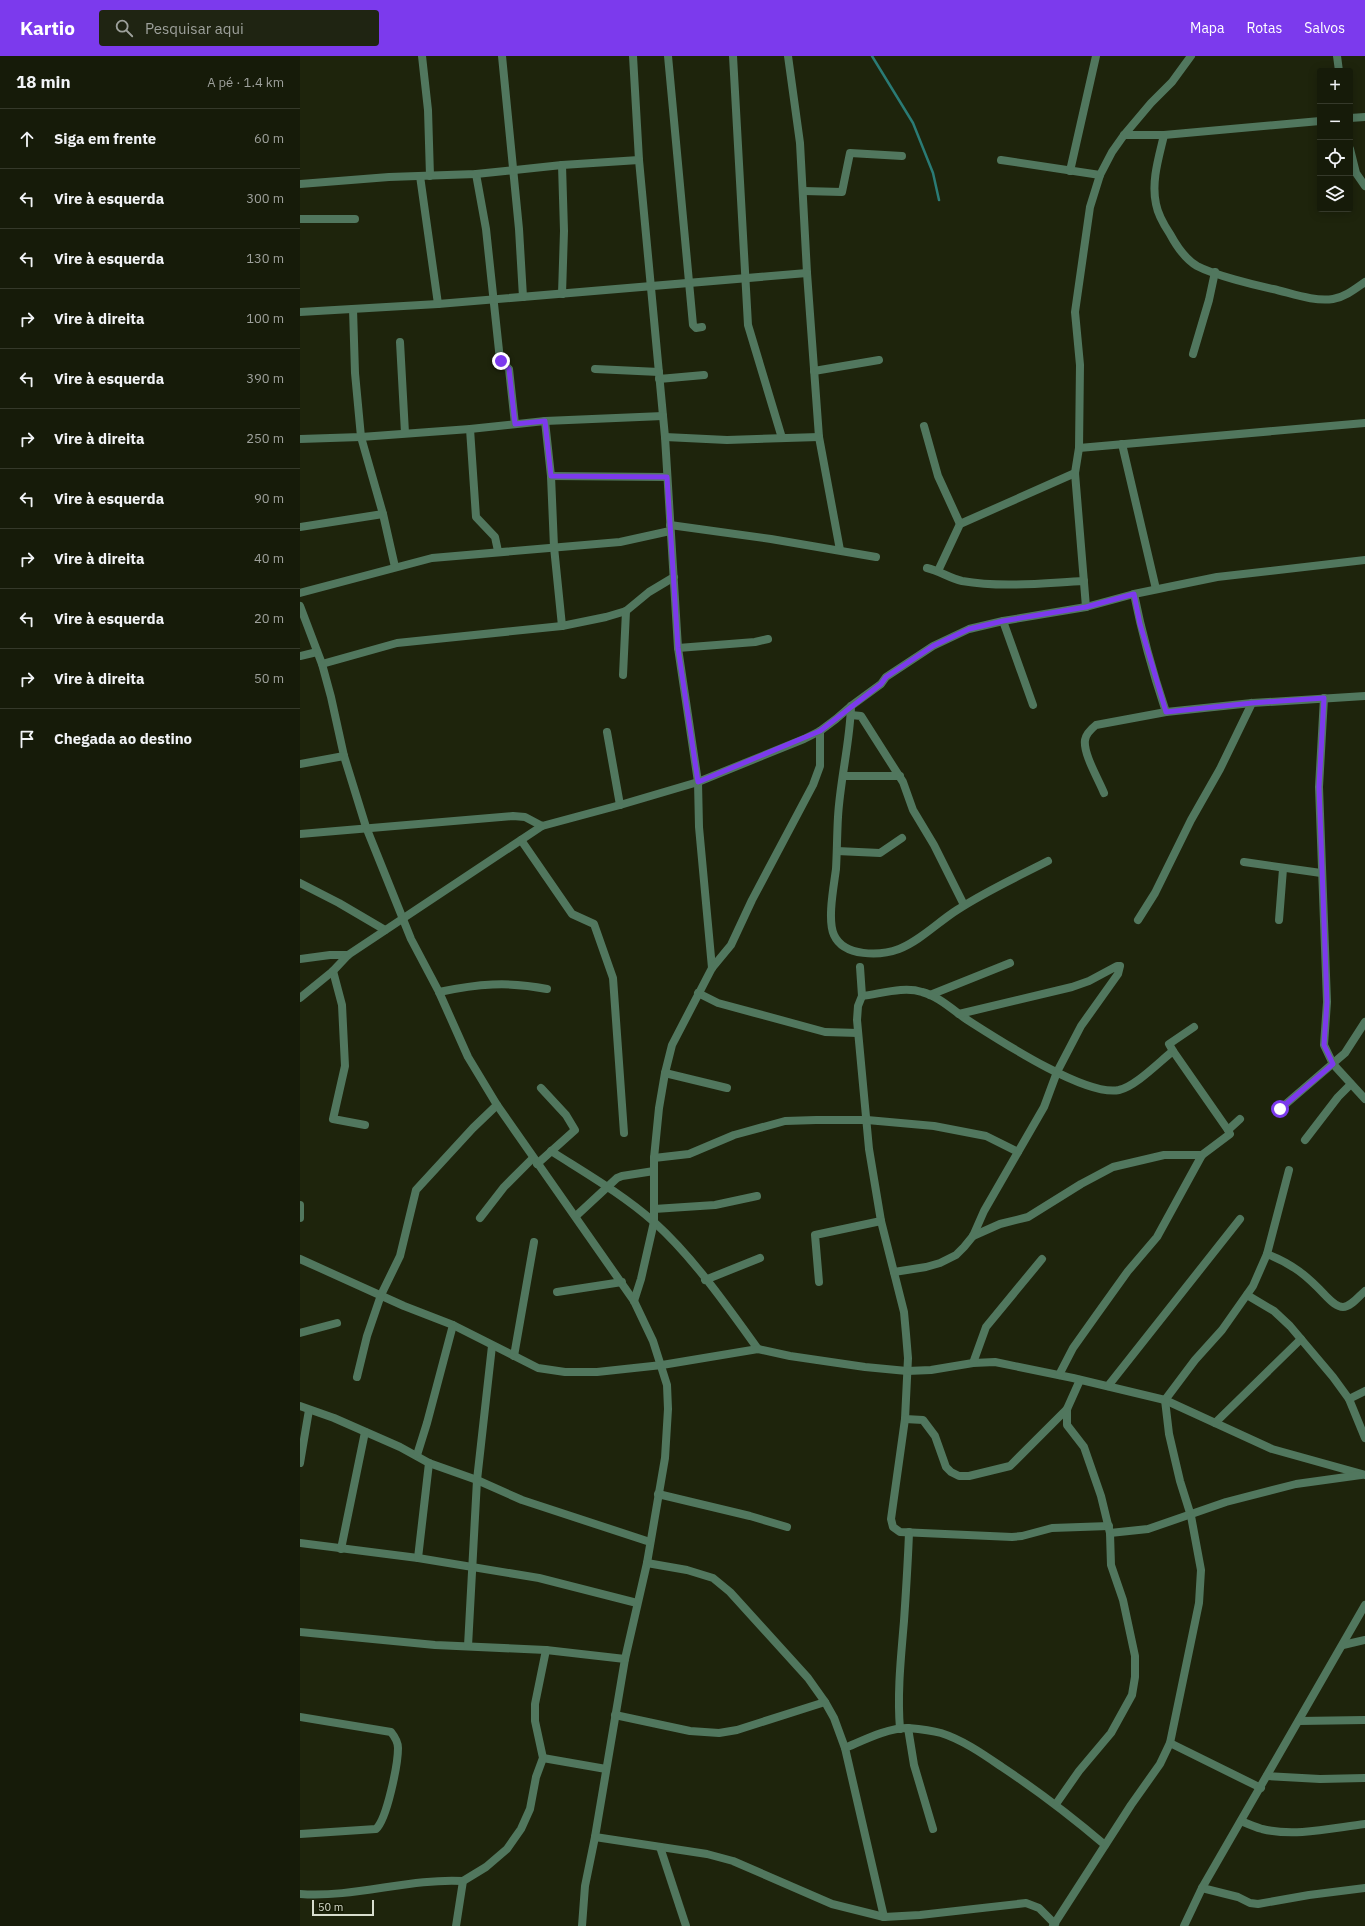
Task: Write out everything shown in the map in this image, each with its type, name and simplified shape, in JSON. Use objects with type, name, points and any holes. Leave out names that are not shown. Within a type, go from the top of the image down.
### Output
[{"type":"street","points":[[422,56],[428,110],[430,176]]},
{"type":"street","points":[[502,56],[514,170],[523,297]]},
{"type":"street","points":[[633,56],[639,160],[666,437],[667,477],[678,648],[698,782],[698,819],[712,968]]},
{"type":"street","points":[[668,56],[693,325],[696,328],[702,327]]},
{"type":"street","points":[[733,56],[748,325],[782,438]]},
{"type":"street","points":[[788,56],[800,143],[804,191],[807,273],[820,437],[840,550]]},
{"type":"street","points":[[1070,171],[1096,56]]},
{"type":"street","points":[[1086,607],[1075,473],[1079,448],[1080,365],[1075,312],[1089,215],[1100,175],[1124,135],[1150,103],[1172,82],[1191,56]]},
{"type":"street","points":[[1337,56],[1339,68]]},
{"type":"street","points":[[1353,118],[1365,117]]},
{"type":"street","points":[[1124,135],[1164,135],[1317,121]]},
{"type":"street","points":[[1164,135],[1155,177],[1155,204],[1159,216],[1175,244],[1187,259],[1198,267],[1261,286],[1314,299],[1333,299],[1350,292],[1365,282]]},
{"type":"street","points":[[804,191],[842,192],[850,153],[902,156]]},
{"type":"street","points":[[300,184],[476,174],[562,165],[639,160]]},
{"type":"street","points":[[1001,160],[1100,175]]},
{"type":"street","points":[[1353,161],[1356,173],[1365,186]]},
{"type":"street","points":[[562,165],[564,231],[562,294]]},
{"type":"street","points":[[476,174],[486,230],[500,360],[509,369],[515,424]]},
{"type":"street","points":[[420,176],[438,304]]},
{"type":"street","points":[[300,220],[355,219]]},
{"type":"street","points":[[1193,354],[1209,300],[1215,272]]},
{"type":"street","points":[[300,312],[438,304],[807,273]]},
{"type":"street","points":[[353,309],[355,373],[361,437],[383,514],[395,567]]},
{"type":"street","points":[[400,342],[405,433]]},
{"type":"street","points":[[814,371],[879,360]]},
{"type":"street","points":[[595,369],[659,376],[704,375]]},
{"type":"street","points":[[300,439],[361,437],[470,429],[545,421],[663,416]]},
{"type":"street","points":[[545,421],[551,476],[554,547],[562,626]]},
{"type":"street","points":[[1079,448],[1365,423],[1365,427]]},
{"type":"street","points":[[924,426],[938,476],[960,524]]},
{"type":"street","points":[[470,429],[476,517],[491,531],[495,537],[498,551]]},
{"type":"street","points":[[666,437],[727,440],[820,437]]},
{"type":"street","points":[[1122,444],[1156,589]]},
{"type":"street","points":[[938,570],[960,524],[1075,473]]},
{"type":"street","points":[[551,476],[667,477]]},
{"type":"street","points":[[300,527],[383,514]]},
{"type":"street","points":[[300,593],[359,579],[395,567],[432,558],[498,551],[620,542],[670,528],[840,550],[876,557]]},
{"type":"street","points":[[300,998],[333,971],[348,955],[542,826],[620,806],[698,782],[820,731],[881,684],[886,677],[933,646],[969,629],[1003,621],[1086,607],[1134,594],[1217,577],[1365,560]]},
{"type":"street","points":[[928,568],[938,570],[955,579],[987,584],[1084,581]]},
{"type":"street","points":[[322,664],[397,643],[562,626],[606,617],[626,611],[649,592],[674,577]]},
{"type":"street","points":[[1134,594],[1140,624],[1166,712]]},
{"type":"street","points":[[300,606],[322,664],[344,756],[366,827],[402,919],[439,992],[468,1058],[497,1105],[535,1161],[576,1216],[634,1301],[662,1365],[667,1384],[668,1408],[666,1458],[638,1603],[625,1659],[595,1837],[585,1886],[582,1926]]},
{"type":"street","points":[[623,675],[626,611]]},
{"type":"street","points":[[1003,621],[1033,705]]},
{"type":"street","points":[[678,648],[755,642],[768,639]]},
{"type":"street","points":[[300,656],[317,652]]},
{"type":"street","points":[[1104,794],[1086,752],[1085,740],[1089,731],[1096,725],[1166,712],[1252,703],[1365,696]]},
{"type":"street","points":[[1324,698],[1319,787],[1327,1002],[1324,1045],[1333,1064],[1365,1099]]},
{"type":"street","points":[[1138,920],[1155,893],[1191,820],[1220,769],[1252,703]]},
{"type":"street","points":[[851,706],[844,776],[838,816],[837,851],[832,901],[832,928],[837,940],[851,950],[864,954],[888,952],[899,949],[909,944],[964,905],[1048,861]]},
{"type":"street","points":[[850,715],[861,716],[900,776],[913,810],[964,905]]},
{"type":"street","points":[[634,1301],[641,1279],[654,1222],[654,1158],[659,1108],[664,1073],[672,1045],[698,992],[712,968],[731,945],[752,900],[813,785],[820,766],[820,731]]},
{"type":"street","points":[[607,732],[620,806]]},
{"type":"street","points":[[300,764],[344,756]]},
{"type":"street","points":[[844,776],[900,776]]},
{"type":"street","points":[[300,834],[366,827],[513,816],[525,817],[542,826]]},
{"type":"street","points":[[837,851],[880,853],[902,838]]},
{"type":"street","points":[[521,840],[572,914],[594,924],[605,951],[613,978],[624,1133]]},
{"type":"street","points":[[1244,862],[1321,873]]},
{"type":"street","points":[[1279,920],[1283,868]]},
{"type":"street","points":[[300,883],[345,906],[385,930]]},
{"type":"street","points":[[300,959],[330,955],[348,955]]},
{"type":"street","points":[[930,995],[1010,963]]},
{"type":"street","points":[[894,1272],[926,1267],[940,1263],[956,1255],[973,1236],[977,1224],[1044,1107],[1057,1072],[1081,1026],[1118,974],[1120,966],[1117,966],[1089,981],[1072,987],[959,1014]]},
{"type":"street","points":[[860,967],[862,996],[858,1006],[858,1033],[869,1149],[881,1220],[904,1312],[908,1358],[905,1419],[891,1519],[893,1526],[900,1532],[1012,1537],[1022,1536],[1052,1528],[1110,1530],[1148,1529],[1191,1516],[1226,1502],[1296,1484],[1364,1475]]},
{"type":"street","points":[[333,971],[342,1005],[346,1066],[333,1119],[365,1125]]},
{"type":"street","points":[[439,992],[471,985],[502,983],[547,990]]},
{"type":"street","points":[[862,996],[909,990],[930,995],[1009,1047],[1057,1072],[1107,1091],[1121,1089],[1132,1084],[1173,1051]]},
{"type":"street","points":[[698,992],[724,1005],[825,1032],[858,1033]]},
{"type":"street","points":[[1280,1109],[1345,1053],[1365,1022]]},
{"type":"street","points":[[1059,1375],[1073,1348],[1094,1316],[1157,1237],[1202,1155],[1230,1134],[1169,1044],[1194,1027]]},
{"type":"street","points":[[664,1073],[727,1088]]},
{"type":"street","points":[[1305,1140],[1338,1097],[1351,1084]]},
{"type":"street","points":[[480,1218],[504,1187],[535,1161],[551,1151],[572,1133],[575,1127],[541,1088]]},
{"type":"street","points":[[357,1377],[367,1336],[381,1295],[400,1256],[416,1190],[473,1128],[497,1105]]},
{"type":"street","points":[[1228,1130],[1240,1119]]},
{"type":"street","points":[[654,1158],[689,1154],[734,1135],[785,1121],[867,1120],[934,1126],[973,1132],[996,1140],[1018,1152]]},
{"type":"street","points":[[551,1151],[607,1186],[654,1222],[687,1257],[731,1312],[758,1349]]},
{"type":"street","points":[[973,1236],[1000,1224],[1028,1217],[1081,1184],[1113,1167],[1164,1155],[1202,1155]]},
{"type":"street","points":[[595,1837],[708,1854],[733,1861],[832,1904],[884,1917],[920,1915],[1026,1903],[1039,1908],[1054,1925],[1131,1805],[1160,1764],[1170,1743],[1199,1603],[1201,1570],[1191,1516],[1180,1481],[1169,1434],[1165,1400],[1195,1360],[1222,1330],[1253,1286],[1267,1254],[1289,1170]]},
{"type":"street","points":[[576,1216],[607,1186],[622,1176],[654,1171]]},
{"type":"street","points":[[654,1209],[715,1205],[757,1196]]},
{"type":"street","points":[[300,1205],[300,1218]]},
{"type":"street","points":[[1108,1386],[1240,1219]]},
{"type":"street","points":[[819,1282],[815,1236],[881,1220]]},
{"type":"street","points":[[514,1356],[534,1242]]},
{"type":"street","points":[[1267,1254],[1287,1261],[1314,1283],[1334,1304],[1341,1308],[1348,1307],[1365,1291]]},
{"type":"street","points":[[705,1280],[760,1258]]},
{"type":"street","points":[[973,1363],[986,1327],[1042,1258]]},
{"type":"street","points":[[300,1259],[453,1326],[538,1368],[565,1372],[597,1372],[662,1365],[758,1349],[835,1363],[907,1371],[931,1370],[973,1363],[995,1362],[1059,1375],[1165,1400],[1272,1448],[1364,1475]]},
{"type":"street","points":[[557,1292],[622,1282]]},
{"type":"street","points":[[1247,1294],[1274,1311],[1301,1339],[1349,1399],[1365,1438]]},
{"type":"street","points":[[300,1333],[337,1323]]},
{"type":"street","points":[[417,1455],[453,1326]]},
{"type":"street","points":[[1215,1423],[1301,1339]]},
{"type":"street","points":[[468,1646],[477,1480],[492,1346]]},
{"type":"street","points":[[905,1419],[923,1420],[934,1436],[946,1467],[955,1474],[969,1476],[1010,1466],[1067,1409],[1080,1380]]},
{"type":"street","points":[[1349,1399],[1365,1391]]},
{"type":"street","points":[[300,1406],[334,1418],[417,1455],[429,1463],[477,1480],[522,1500],[650,1542]]},
{"type":"street","points":[[1056,1804],[1080,1771],[1111,1733],[1132,1695],[1135,1677],[1135,1656],[1123,1600],[1111,1565],[1110,1530],[1101,1496],[1084,1447],[1068,1424],[1067,1409]]},
{"type":"street","points":[[300,1463],[309,1410]]},
{"type":"street","points":[[341,1549],[365,1432]]},
{"type":"street","points":[[418,1558],[429,1463]]},
{"type":"street","points":[[658,1494],[750,1516],[787,1527]]},
{"type":"street","points":[[909,1532],[898,1708],[933,1829]]},
{"type":"street","points":[[300,1543],[418,1558],[539,1578],[638,1603]]},
{"type":"street","points":[[646,1563],[687,1570],[713,1578],[730,1592],[808,1678],[834,1718],[845,1748],[884,1917]]},
{"type":"street","points":[[1184,1926],[1202,1888],[1261,1788],[1365,1605]]},
{"type":"street","points":[[300,1632],[435,1645],[546,1650],[625,1659]]},
{"type":"street","points":[[1343,1645],[1365,1640]]},
{"type":"street","points":[[300,1894],[360,1892],[442,1880],[463,1881],[486,1867],[507,1849],[521,1829],[530,1808],[536,1777],[543,1758],[535,1721],[535,1704],[546,1650]]},
{"type":"street","points":[[615,1715],[690,1731],[720,1733],[736,1730],[824,1702]]},
{"type":"street","points":[[300,1717],[391,1732],[396,1737],[398,1747],[386,1808],[381,1825],[376,1829],[300,1834]]},
{"type":"street","points":[[1299,1721],[1365,1720]]},
{"type":"street","points":[[845,1748],[871,1737],[904,1728],[942,1734],[974,1748],[1056,1804],[1106,1845]]},
{"type":"street","points":[[1170,1743],[1261,1788]]},
{"type":"street","points":[[543,1758],[606,1769]]},
{"type":"street","points":[[1267,1776],[1320,1779],[1365,1778]]},
{"type":"street","points":[[1241,1822],[1262,1829],[1279,1831],[1311,1831],[1365,1824]]},
{"type":"street","points":[[660,1847],[686,1926]]},
{"type":"street","points":[[456,1926],[463,1881]]},
{"type":"street","points":[[1202,1888],[1238,1897],[1250,1903],[1258,1904],[1309,1895],[1365,1888]]},
{"type":"waterway","points":[[872,56],[913,123],[933,173],[939,200]]},
{"type":"route","points":[[501,361],[509,369],[515,424],[545,421],[551,476],[667,477],[678,648],[698,782],[804,739],[820,731],[881,684],[886,677],[933,646],[969,629],[1003,621],[1086,607],[1134,594],[1140,624],[1166,712],[1252,703],[1324,698],[1319,787],[1327,1002],[1324,1045],[1333,1064],[1280,1109]]}]
